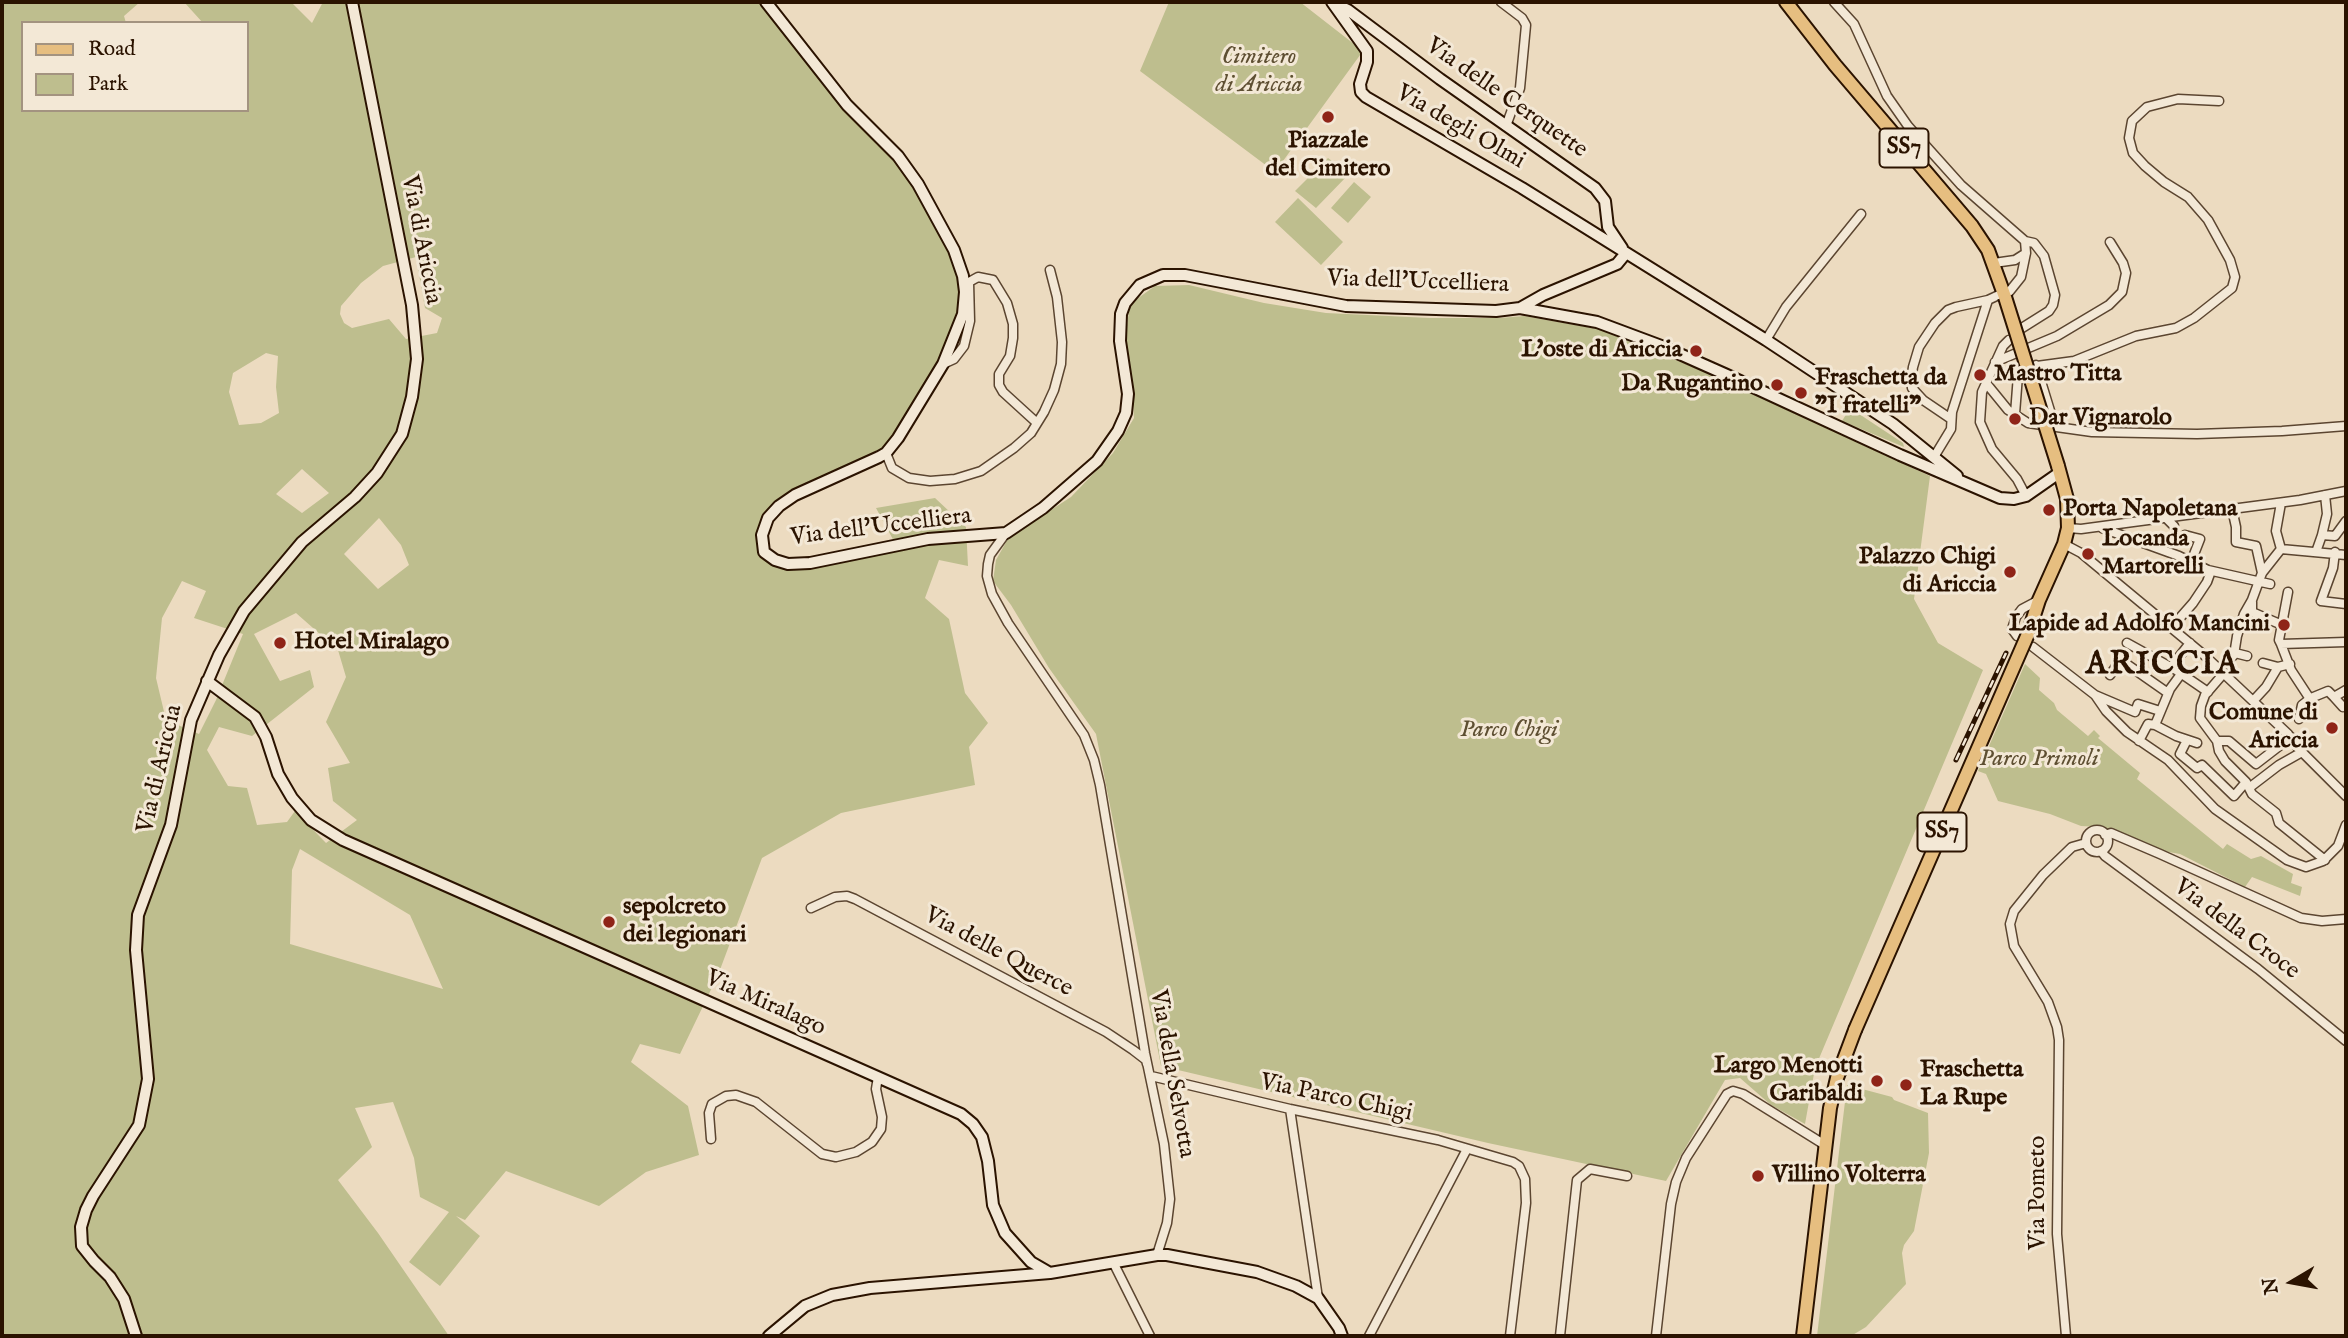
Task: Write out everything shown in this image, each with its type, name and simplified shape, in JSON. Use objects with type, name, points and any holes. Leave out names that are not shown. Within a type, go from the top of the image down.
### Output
[{"type":"main road","name":"SS7","points":[[1786,2],[1835,65],[1972,226],[1994,263],[2067,499],[2064,544],[2039,600],[2026,639],[1855,1030],[1833,1092],[1802,1336]]},
{"type":"street","name":"Via di Ariccia","points":[[136,1336],[124,1298],[110,1277],[82,1246],[81,1227],[93,1196],[139,1125],[148,1079],[136,950],[138,915],[172,825],[191,720],[230,632],[253,599],[302,542],[371,480],[395,448],[409,413],[416,369],[415,331],[352,2]]},
{"type":"street","name":"Via dell'Uccelliera","points":[[766,2],[856,115],[904,163],[927,198],[954,250],[962,276],[964,303],[957,333],[943,364],[918,408],[886,453],[795,495],[770,515],[764,527],[761,544],[766,554],[775,560],[788,564],[810,563],[928,539],[1006,533],[1065,491],[1097,461],[1113,441],[1124,418],[1128,400],[1120,341],[1121,314],[1132,293],[1163,275],[1185,275],[1346,306],[1496,311],[1520,308],[1597,322],[1786,401],[1900,455],[2000,498],[2026,496]]},
{"type":"street","name":"Via delle Cerquette","points":[[1332,2],[1351,6],[1506,125],[1595,188],[1605,201],[1608,228],[1626,253]]},
{"type":"street","name":"Via degli Olmi","points":[[1332,2],[1367,51],[1367,62],[1360,84],[1364,95],[1626,253]]},
{"type":"street","points":[[1501,2],[1522,18],[1526,25],[1520,88],[1506,125]]},
{"type":"street","points":[[1834,2],[1856,28],[1887,96],[1908,126],[1954,177],[2025,241],[2034,243],[2044,256],[2053,282],[2053,305],[2049,311],[2022,328]]},
{"type":"street","points":[[2015,414],[2018,371],[2022,368],[2074,361],[2136,336],[2176,328],[2194,318],[2232,288],[2235,277],[2231,260],[2208,220],[2188,197],[2145,166],[2133,153],[2129,138],[2132,121],[2147,107],[2178,99],[2219,101]]},
{"type":"street","points":[[1766,340],[1786,307],[1861,214]]},
{"type":"street","points":[[1951,419],[1923,400],[1912,387],[1919,347],[1939,318],[1956,307],[2004,295],[2024,271],[2025,241]]},
{"type":"street","points":[[1996,362],[2057,336],[2109,305],[2122,292],[2126,273],[2110,242]]},
{"type":"street","points":[[1520,308],[1543,295],[1617,264],[1626,253],[1766,340],[1909,437],[1965,483]]},
{"type":"street","points":[[1994,263],[2015,260],[2026,253]]},
{"type":"street","points":[[886,453],[892,468],[909,478],[930,481],[955,479],[992,465],[1023,440],[1037,423],[1057,383],[1061,364],[1062,342],[1057,297],[1050,270]]},
{"type":"street","points":[[943,364],[954,359],[964,346],[970,321],[969,282],[978,276],[993,280],[1007,303],[1013,324],[1010,356],[999,374],[999,385],[1003,392],[1037,423]]},
{"type":"street","points":[[1934,457],[1951,429],[1951,419],[1988,300]]},
{"type":"street","points":[[2009,340],[2003,346],[1986,383],[1980,405],[1980,422],[1985,436],[1992,449],[2017,479],[2026,496],[2058,469]]},
{"type":"street","points":[[2036,365],[2055,427]]},
{"type":"street","points":[[1986,383],[2015,414],[2028,423],[2092,432],[2197,434],[2346,426]]},
{"type":"street","points":[[1900,455],[1910,453],[1912,445],[1909,437]]},
{"type":"street","points":[[2067,528],[2133,523],[2281,503],[2346,491]]},
{"type":"street","points":[[2316,552],[2327,514],[2325,495]]},
{"type":"street","points":[[2281,503],[2276,531],[2281,549]]},
{"type":"street","points":[[2232,509],[2236,527],[2235,542],[2256,546],[2257,550],[2257,578],[2252,612],[2282,625]]},
{"type":"street","points":[[2166,518],[2174,526]]},
{"type":"street","points":[[2322,535],[2335,536],[2346,521]]},
{"type":"street","points":[[2099,527],[2211,570],[2257,578],[2270,584]]},
{"type":"street","name":"Via della Selvotta","points":[[1006,533],[990,555],[987,576],[989,587],[1008,623],[1073,717],[1094,760],[1164,1144],[1170,1199],[1167,1223],[1157,1255]]},
{"type":"street","points":[[2185,535],[2200,539],[2190,562]]},
{"type":"street","points":[[2064,544],[2081,553],[2222,671],[2291,737],[2302,752],[2346,796]]},
{"type":"street","points":[[2281,549],[2346,555]]},
{"type":"street","points":[[2257,578],[2281,549]]},
{"type":"street","points":[[2336,552],[2321,601],[2346,604]]},
{"type":"street","points":[[2171,628],[2193,603],[2207,582],[2211,570]]},
{"type":"street","points":[[2288,592],[2279,640],[2291,670],[2310,699]]},
{"type":"street","points":[[2252,600],[2244,614],[2235,653],[2208,692],[2199,716],[2204,731],[2217,741],[2229,741],[2256,764],[2291,737]]},
{"type":"street","points":[[2026,639],[2095,695],[2135,712],[2138,704],[2160,711]]},
{"type":"street","points":[[2281,644],[2346,642]]},
{"type":"street","points":[[2171,667],[2190,643]]},
{"type":"street","points":[[2129,645],[2171,667],[2208,692]]},
{"type":"street","points":[[2235,653],[2247,656]]},
{"type":"street","points":[[2110,675],[2120,658],[2168,693]]},
{"type":"street","points":[[2263,663],[2278,667],[2290,664]]},
{"type":"street","points":[[2253,700],[2266,688],[2278,667]]},
{"type":"street","points":[[2155,725],[2168,693],[2181,674]]},
{"type":"street","name":"Via Miralago","points":[[207,681],[256,717],[267,737],[278,774],[292,798],[311,820],[343,840],[953,1110],[977,1128],[985,1145],[991,1196],[999,1222],[1014,1245],[1031,1262],[1050,1273]]},
{"type":"street","points":[[2334,696],[2346,690]]},
{"type":"street","points":[[2300,719],[2302,705],[2328,691],[2343,707]]},
{"type":"street","points":[[2095,695],[2106,711],[2139,741],[2168,760],[2215,809],[2287,860],[2306,867],[2326,860],[2338,846],[2346,825]]},
{"type":"street","points":[[2139,741],[2148,724],[2197,743]]},
{"type":"street","points":[[2187,740],[2180,754],[2197,768],[2202,765],[2234,796],[2302,752]]},
{"type":"street","points":[[2217,741],[2225,761],[2248,785],[2252,794],[2276,813],[2280,823],[2326,860]]},
{"type":"street","points":[[2092,831],[2100,831],[2105,835],[2107,844],[2101,851],[2092,851],[2086,843],[2087,836],[2092,831]]},
{"type":"street","name":"Via della Croce","points":[[2105,835],[2111,833],[2160,853],[2301,918],[2322,921],[2346,919]]},
{"type":"street","name":"Via Pometo","points":[[2066,1336],[2057,1234],[2060,1067],[2058,1036],[2044,993],[2014,946],[2010,924],[2014,911],[2043,875],[2072,847],[2086,843]]},
{"type":"street","name":"Via della Croce","points":[[2101,851],[2258,969],[2346,1041]]},
{"type":"street","name":"Via delle Querce","points":[[811,908],[835,897],[847,896],[855,899],[1106,1032],[1146,1060],[1151,1076]]},
{"type":"street","name":"Via Parco Chigi","points":[[1151,1076],[1438,1140],[1513,1162],[1522,1170],[1526,1194],[1510,1336]]},
{"type":"street","points":[[711,1139],[709,1113],[712,1104],[726,1096],[736,1095],[756,1102],[822,1154],[836,1157],[856,1152],[872,1142],[881,1129],[882,1117],[876,1089],[878,1077]]},
{"type":"street","points":[[1656,1336],[1671,1204],[1676,1182],[1689,1153],[1727,1094],[1733,1091],[1743,1094],[1825,1145]]},
{"type":"street","points":[[1290,1109],[1318,1298],[1342,1336]]},
{"type":"street","points":[[1369,1336],[1467,1149]]},
{"type":"street","points":[[1560,1336],[1577,1180],[1590,1170],[1628,1177]]},
{"type":"street","points":[[769,1336],[811,1303],[870,1288],[1050,1273],[1157,1255],[1257,1272],[1296,1286],[1318,1298]]},
{"type":"street","points":[[1114,1264],[1150,1336]]},
{"type":"green space","points":[[2,2],[140,2],[124,16],[125,21],[21,21],[21,112],[248,112],[248,21],[201,21],[184,2],[291,2],[312,23],[323,2],[765,2],[877,145],[898,156],[960,267],[960,324],[892,446],[775,509],[761,544],[788,564],[896,545],[876,508],[935,498],[966,527],[968,566],[939,560],[925,598],[949,619],[965,693],[988,723],[969,747],[975,785],[841,813],[762,858],[718,975],[680,1054],[640,1044],[631,1062],[688,1106],[699,1155],[646,1172],[599,1206],[506,1171],[465,1220],[456,1216],[480,1236],[440,1286],[409,1262],[449,1212],[420,1197],[414,1158],[393,1102],[355,1108],[372,1147],[338,1180],[449,1336],[2,1336]],"holes":[[[416,257],[425,308],[442,318],[437,333],[406,339],[389,319],[352,328],[344,323],[340,314],[341,306],[361,283],[383,266]],[[266,353],[278,356],[276,387],[279,413],[261,423],[239,425],[229,392],[233,373]],[[302,469],[329,493],[302,513],[276,494]],[[379,518],[401,545],[409,565],[378,589],[344,554]],[[182,581],[206,591],[194,618],[243,634],[199,734],[166,720],[156,678],[162,618]],[[296,613],[338,650],[346,677],[326,722],[350,763],[328,768],[333,801],[357,820],[326,843],[295,811],[287,822],[257,825],[247,788],[228,786],[207,750],[219,727],[252,736],[314,687],[310,670],[280,681],[254,634]],[[300,849],[410,915],[443,989],[290,944],[292,870]]]},
{"type":"green space","name":"Cimitero di Ariccia","points":[[1169,2],[1300,2],[1363,51],[1275,172],[1140,71]]},
{"type":"green space","points":[[1328,158],[1349,174],[1316,208],[1295,191]]},
{"type":"green space","points":[[1354,182],[1371,197],[1348,223],[1331,208]]},
{"type":"green space","points":[[1298,198],[1343,242],[1321,265],[1275,222]]},
{"type":"green space","name":"Parco Chigi","points":[[1189,285],[1264,303],[1326,313],[1430,318],[1524,316],[1598,329],[1703,371],[1930,476],[1914,599],[1938,643],[1983,670],[1815,1068],[1805,1124],[1771,1105],[1740,1078],[1725,1080],[1666,1181],[1488,1143],[1161,1066],[1096,734],[1049,668],[1011,605],[993,581],[996,560],[1009,537],[1071,497],[1113,453],[1134,418],[1132,380],[1125,339],[1130,304],[1155,286]]},
{"type":"green space","points":[[1850,408],[1903,443],[1904,447],[1842,421]]},
{"type":"green space","name":"Parco Primoli","points":[[2025,664],[2040,678],[2039,690],[2054,703],[2057,710],[2088,736],[2094,730],[2100,736],[2098,738],[2140,773],[2137,779],[2223,849],[2227,844],[2251,859],[2261,856],[2293,874],[2291,883],[2302,887],[2300,896],[2252,877],[2245,887],[2180,854],[2163,851],[2100,827],[2081,826],[2050,814],[1998,801],[1986,774],[1978,771]]},
{"type":"green space","points":[[1847,1085],[1892,1097],[1928,1113],[1929,1153],[1914,1231],[1902,1253],[1906,1284],[1866,1327],[1851,1336],[1817,1336]]},
{"type":"railway","points":[[1956,760],[2006,653]]},
{"type":"place","name":"Piazzale del Cimitero","points":[[1328,117]]},
{"type":"place","name":"L'oste di Ariccia","points":[[1696,351]]},
{"type":"place","name":"Mastro Titta","points":[[1980,375]]},
{"type":"place","name":"Da Rugantino","points":[[1777,385]]},
{"type":"place","name":"Fraschetta da \"I fratelli\"","points":[[1801,393]]},
{"type":"place","name":"Dar Vignarolo","points":[[2015,419]]},
{"type":"place","name":"Porta Napoletana","points":[[2049,510]]},
{"type":"place","name":"Locanda Martorelli","points":[[2088,554]]},
{"type":"place","name":"Palazzo Chigi di Ariccia","points":[[2010,572]]},
{"type":"place","name":"Lapide ad Adolfo Mancini","points":[[2284,625]]},
{"type":"place","name":"Hotel Miralago","points":[[280,643]]},
{"type":"place","name":"Comune di Ariccia","points":[[2332,728]]},
{"type":"place","name":"sepolcreto dei legionari","points":[[609,922]]},
{"type":"place","name":"Largo Menotti Garibaldi","points":[[1877,1081]]},
{"type":"place","name":"Fraschetta La Rupe","points":[[1906,1085]]},
{"type":"place","name":"Villino Volterra","points":[[1758,1176]]},
{"type":"district","name":"ARICCIA","points":[[2163,666]]}]
